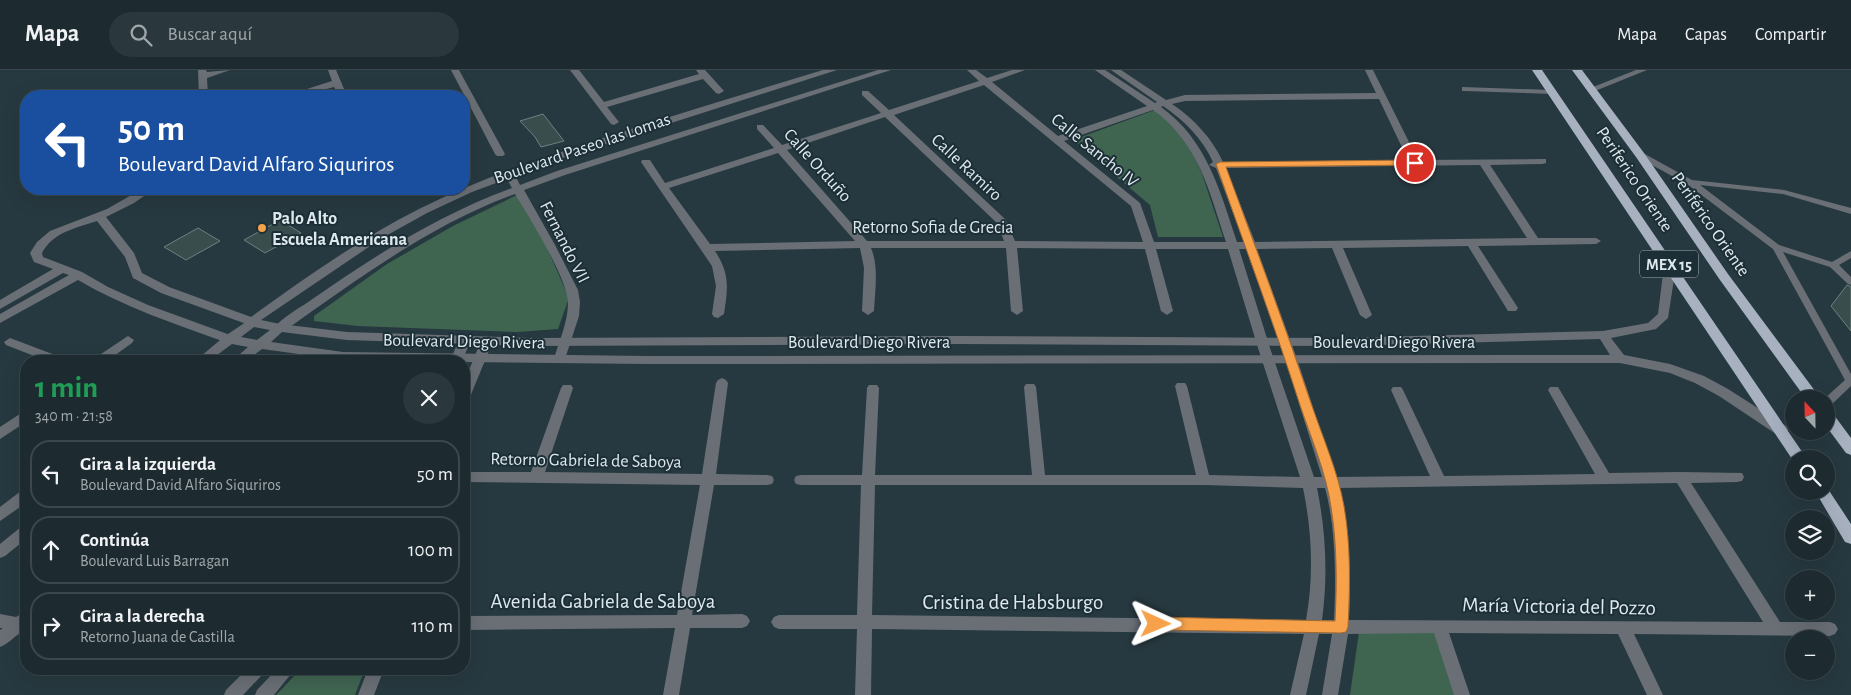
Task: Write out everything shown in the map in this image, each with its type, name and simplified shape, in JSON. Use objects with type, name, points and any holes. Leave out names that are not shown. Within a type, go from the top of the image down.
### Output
[{"type":"highway","name":"Periferico Oriente","points":[[1537,70],[1794,450]]},
{"type":"highway","name":"Periférico Oriente","points":[[1577,70],[1640,156],[1724,277],[1807,390]]},
{"type":"highway","points":[[1835,427],[1851,449]]},
{"type":"highway","points":[[1828,500],[1851,537]]},
{"type":"street","points":[[203,90],[202,73],[226,70]]},
{"type":"street","points":[[332,70],[340,90]]},
{"type":"street","points":[[455,70],[466,90]]},
{"type":"street","points":[[574,70],[614,122]]},
{"type":"street","points":[[470,190],[508,173],[632,132],[833,70]]},
{"type":"street","name":"Boulevard Paseo las Lomas","points":[[246,355],[331,290],[393,250],[463,212],[517,189],[590,163],[887,70]]},
{"type":"street","name":"Calle Sancho IV","points":[[971,70],[1136,205],[1150,246],[1167,311]]},
{"type":"street","points":[[663,187],[1021,70]]},
{"type":"street","points":[[1099,70],[1180,128],[1204,165],[1233,246],[1262,342],[1283,401],[1309,483],[1318,549],[1319,587],[1314,628],[1298,695]]},
{"type":"street","points":[[1115,70],[1179,113],[1204,137],[1220,164],[1291,360],[1320,445],[1337,506],[1343,590],[1341,627],[1330,695]]},
{"type":"street","points":[[1369,70],[1415,163]]},
{"type":"street","points":[[601,106],[702,73],[719,91]]},
{"type":"street","points":[[312,90],[337,83]]},
{"type":"street","points":[[791,83],[804,96]]},
{"type":"street","name":"Calle Ramiro","points":[[865,93],[1000,221],[1006,230],[1011,244],[1017,312]]},
{"type":"street","points":[[1058,140],[1164,103],[1185,98],[1381,96]]},
{"type":"street","points":[[470,97],[500,154]]},
{"type":"street","points":[[470,105],[474,104]]},
{"type":"street","name":"Calle Orduño","points":[[760,127],[864,244],[868,252],[870,271],[868,310]]},
{"type":"street","points":[[646,162],[719,266],[722,276],[718,314]]},
{"type":"street","points":[[1482,162],[1535,242]]},
{"type":"street","points":[[1204,165],[1542,162]]},
{"type":"street","name":"Fernando VII","points":[[508,173],[550,245],[572,290],[574,302],[573,316],[567,342],[560,360]]},
{"type":"street","name":"Boulevard Diego Rivera","points":[[138,195],[99,216],[47,237],[39,245],[36,253],[38,259],[78,275],[104,290],[144,308],[229,339],[258,345],[335,355]]},
{"type":"street","points":[[208,355],[311,279],[361,245],[422,211],[458,195]]},
{"type":"street","name":"Boulevard Diego Rivera","points":[[99,216],[130,256],[137,274],[173,293],[252,322],[280,328],[347,336],[487,341],[1284,342],[1603,335],[1652,326],[1664,315],[1670,266]]},
{"type":"street","name":"Retorno Sofia de Grecia","points":[[707,248],[864,244],[1233,246],[1596,241]]},
{"type":"street","points":[[1472,243],[1512,308]]},
{"type":"street","points":[[1336,245],[1366,315]]},
{"type":"street","points":[[0,305],[62,269]]},
{"type":"street","points":[[1241,272],[1259,272]]},
{"type":"street","points":[[1,318],[78,275]]},
{"type":"street","points":[[1251,305],[1271,305]]},
{"type":"street","points":[[1603,335],[1620,359]]},
{"type":"street","points":[[107,355],[128,340]]},
{"type":"street","points":[[459,355],[465,340]]},
{"type":"street","points":[[470,382],[487,341]]},
{"type":"street","points":[[897,360],[898,341]]},
{"type":"street","points":[[10,342],[43,355]]},
{"type":"street","name":"Boulevard Diego Rivera","points":[[470,359],[1620,359],[1662,366],[1689,375],[1721,392],[1783,432]]},
{"type":"street","points":[[671,695],[708,480],[722,383]]},
{"type":"street","points":[[1181,386],[1204,480]]},
{"type":"street","points":[[1030,387],[1039,480]]},
{"type":"street","points":[[536,478],[567,388]]},
{"type":"street","points":[[863,695],[868,481],[873,388]]},
{"type":"street","points":[[1397,390],[1439,480]]},
{"type":"street","points":[[1554,390],[1605,478]]},
{"type":"street","points":[[1283,401],[1304,400]]},
{"type":"street","points":[[0,434],[20,419]]},
{"type":"street","points":[[1297,445],[1320,445]]},
{"type":"street","name":"Retorno Gabriela de Saboya","points":[[470,477],[767,480]]},
{"type":"street","points":[[1680,477],[1776,629]]},
{"type":"street","points":[[801,480],[1204,480],[1331,483],[1737,477]]},
{"type":"street","points":[[0,516],[20,500]]},
{"type":"street","points":[[0,552],[20,536]]},
{"type":"street","points":[[0,621],[20,622]]},
{"type":"street","name":"Avenida Gabriela de Saboya","points":[[470,623],[742,621]]},
{"type":"street","name":"Cristina de Habsburgo","points":[[778,622],[1079,622],[1314,628],[1341,627]]},
{"type":"street","points":[[0,640],[20,625]]},
{"type":"street","points":[[1439,626],[1462,695]]},
{"type":"street","name":"María Victoria del Pozzo","points":[[1341,627],[1830,629]]},
{"type":"street","points":[[1623,628],[1655,695]]},
{"type":"street","points":[[232,695],[251,675]]},
{"type":"street","points":[[263,695],[281,675]]},
{"type":"street","points":[[366,695],[374,675]]},
{"type":"lane","points":[[1592,89],[1643,70]]},
{"type":"lane","points":[[1465,89],[1552,92]]},
{"type":"lane","points":[[1640,156],[1690,182],[1776,247],[1833,265],[1851,282]]},
{"type":"lane","points":[[1690,182],[1784,192],[1851,211]]},
{"type":"lane","points":[[1776,247],[1850,381],[1835,395]]},
{"type":"lane","points":[[1833,265],[1851,254]]},
{"type":"green space","points":[[1155,110],[1187,140],[1202,174],[1223,237],[1158,237],[1150,205],[1073,140]]},
{"type":"green space","points":[[517,195],[540,232],[569,298],[558,329],[517,332],[358,326],[314,321],[314,316],[387,264],[453,226]]},
{"type":"green space","points":[[1359,632],[1437,633],[1456,695],[1350,695]]},
{"type":"green space","points":[[295,675],[363,675],[355,695],[276,695]]},
{"type":"building","points":[[543,114],[564,141],[541,147],[535,137],[520,121]]},
{"type":"building","points":[[280,220],[301,233],[265,253],[244,240]]},
{"type":"building","points":[[198,228],[220,241],[186,260],[164,247]]},
{"type":"building","points":[[1847,285],[1851,287],[1851,331],[1831,306]]},
{"type":"place","name":"Palo Alto Escuela Americana","points":[[262,228]]},
{"type":"route","points":[[1156,624],[1341,627],[1343,590],[1341,543],[1337,506],[1331,483],[1291,360],[1220,164],[1415,163]]}]
